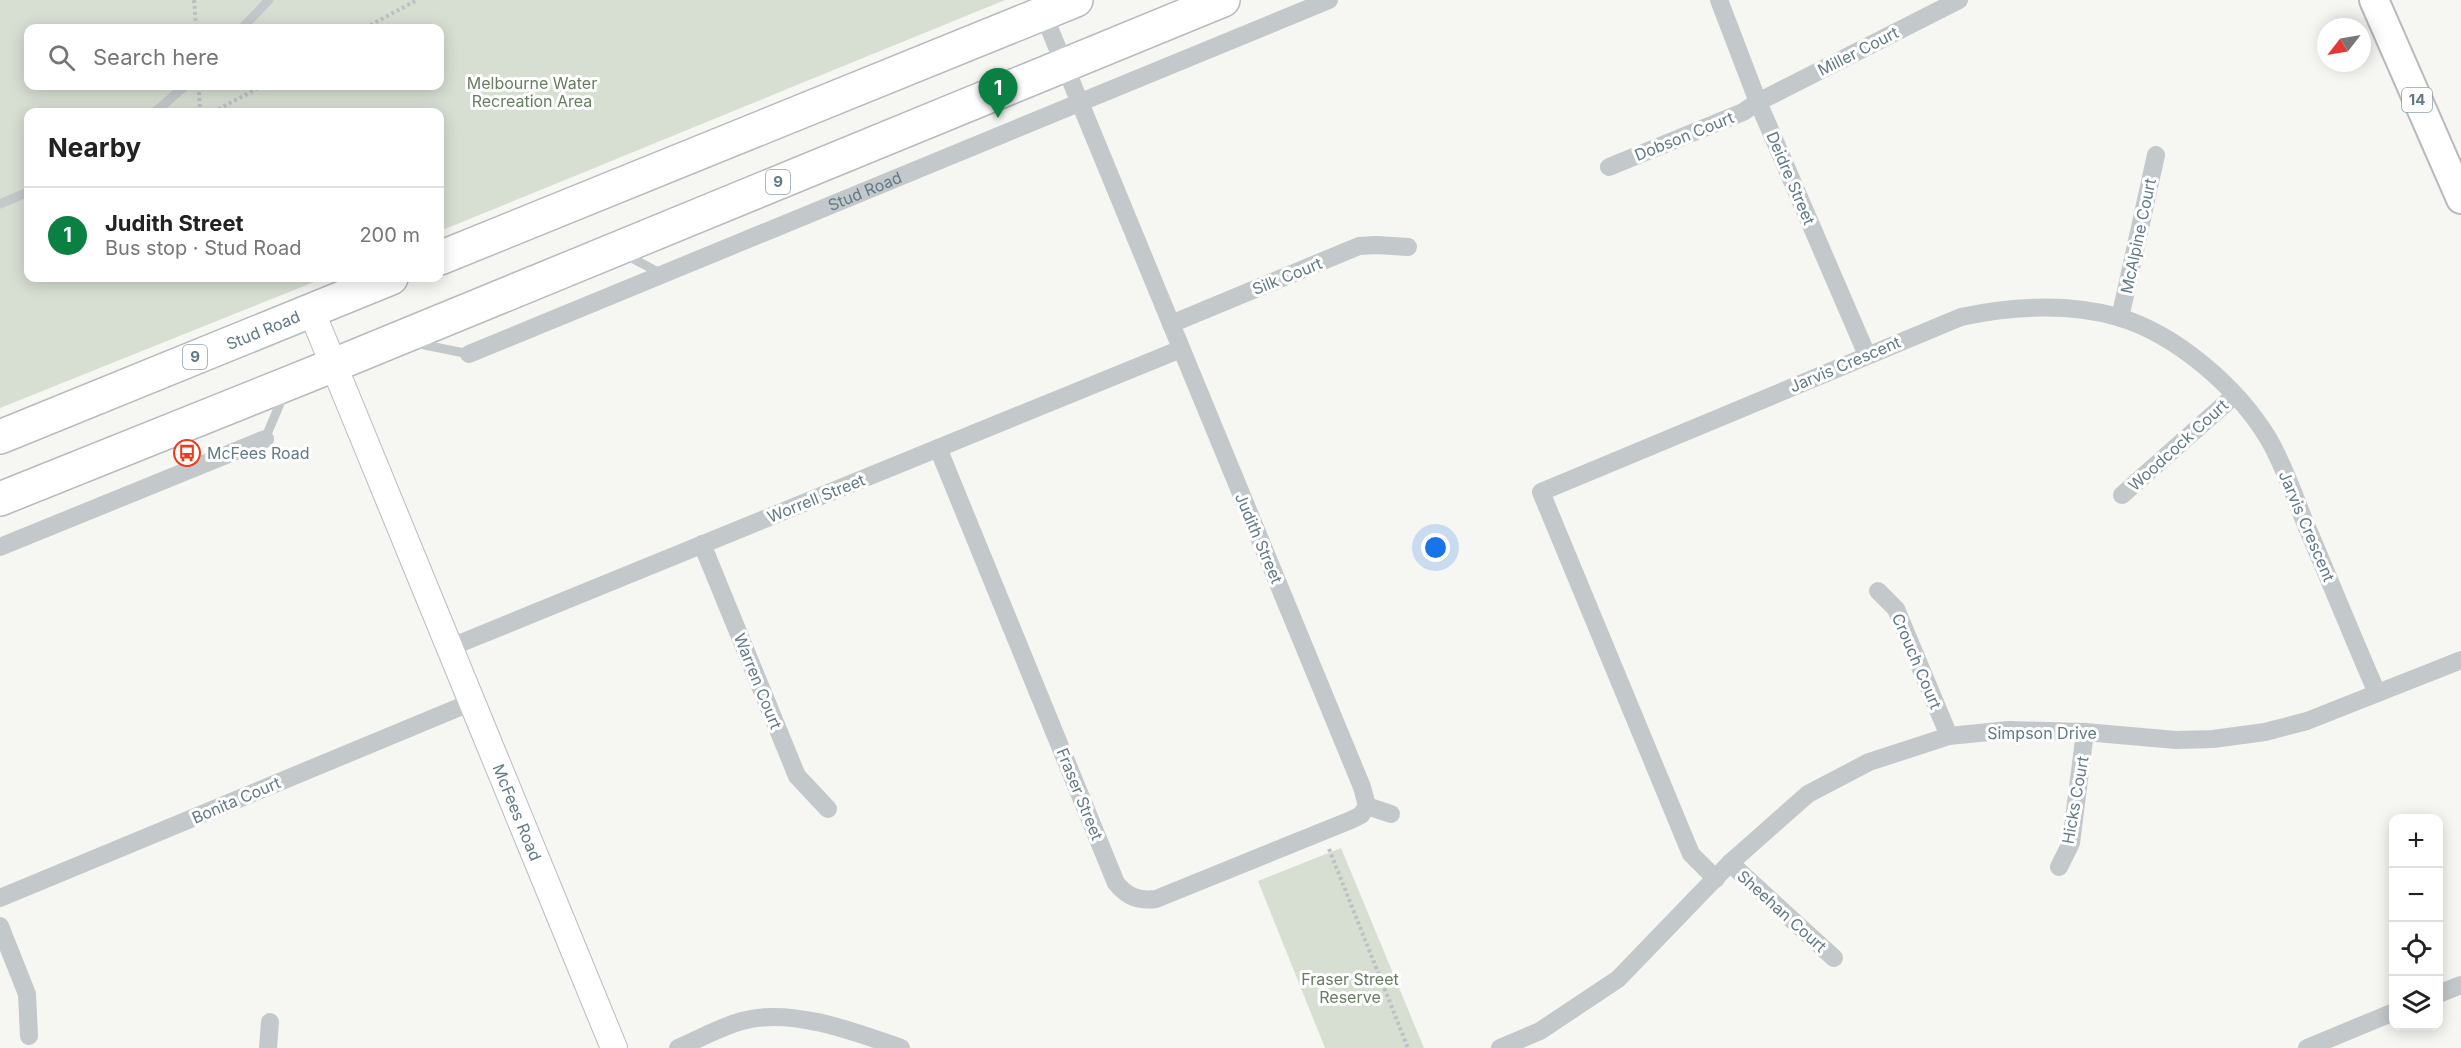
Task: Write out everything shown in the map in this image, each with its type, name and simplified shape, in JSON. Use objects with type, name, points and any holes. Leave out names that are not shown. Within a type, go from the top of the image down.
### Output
[{"type":"highway","points":[[444,256],[1076,0]]},
{"type":"highway","name":"9","points":[[0,499],[334,365],[1223,0]]},
{"type":"highway","name":"Stud Road","points":[[0,437],[381,282]]},
{"type":"main road","name":"14","points":[[2374,0],[2460,194]]},
{"type":"street","name":"Stud Road","points":[[469,354],[1329,0]]},
{"type":"street","name":"Deidre Street","points":[[1719,0],[1758,102],[1867,355]]},
{"type":"street","name":"Miller Court","points":[[1758,102],[1959,0]]},
{"type":"street","name":"Judith Street","points":[[1043,13],[1362,787],[1366,806]]},
{"type":"street","name":"Dobson Court","points":[[1609,167],[1743,112],[1758,102]]},
{"type":"street","name":"McAlpine Court","points":[[2120,318],[2156,155]]},
{"type":"street","name":"Silk Court","points":[[1171,324],[1359,246],[1376,244],[1408,247]]},
{"type":"street","name":"Jarvis Crescent","points":[[1716,879],[1691,854],[1541,492],[1961,317],[1990,311],[2049,308],[2081,310],[2120,318],[2163,338],[2187,352],[2211,371],[2256,420],[2278,457],[2377,693]]},
{"type":"street","name":"McFees Road","points":[[311,310],[614,1048]]},
{"type":"street","name":"Worrell Street","points":[[451,647],[1181,349]]},
{"type":"street","name":"Woodcock Court","points":[[2122,495],[2235,395]]},
{"type":"street","points":[[0,547],[265,439]]},
{"type":"street","name":"Fraser Street","points":[[938,448],[1116,883],[1124,892],[1134,898],[1156,899],[1361,815],[1366,806]]},
{"type":"street","name":"Warren Court","points":[[702,544],[797,776],[828,809]]},
{"type":"street","name":"Crouch Court","points":[[1878,591],[1896,609],[1949,736]]},
{"type":"street","name":"Simpson Drive","points":[[1500,1048],[1540,1031],[1618,979],[1730,863],[1808,794],[1869,762],[1949,736],[2009,730],[2085,732],[2176,740],[2213,739],[2265,732],[2307,721],[2461,660]]},
{"type":"street","name":"Bonita Court","points":[[0,898],[472,702]]},
{"type":"street","name":"Hicks Court","points":[[2059,867],[2071,843],[2085,732]]},
{"type":"street","points":[[1366,806],[1391,814]]},
{"type":"street","name":"Sheehan Court","points":[[1730,863],[1834,958]]},
{"type":"street","points":[[0,926],[27,994],[29,1036]]},
{"type":"street","points":[[2443,992],[2461,985]]},
{"type":"street","points":[[2307,1048],[2389,1014]]},
{"type":"street","points":[[678,1048],[744,1020],[775,1018],[802,1018],[901,1048]]},
{"type":"street","points":[[268,1048],[270,1022]]},
{"type":"lane","points":[[246,24],[268,0]]},
{"type":"lane","points":[[160,108],[180,90]]},
{"type":"lane","points":[[0,204],[24,194]]},
{"type":"lane","points":[[614,249],[662,274]]},
{"type":"lane","name":"Stud Road","points":[[395,339],[469,354]]},
{"type":"lane","points":[[265,439],[288,383]]},
{"type":"path","points":[[195,0],[196,24]]},
{"type":"path","points":[[372,24],[417,0]]},
{"type":"path","points":[[199,90],[200,108]]},
{"type":"path","points":[[221,108],[254,90]]},
{"type":"path","points":[[1321,832],[1408,1048]]},
{"type":"green space","name":"Melbourne Water Recreation Area","points":[[0,0],[1005,0],[444,229],[444,108],[24,108],[24,282],[314,282],[0,408]]},
{"type":"green space","name":"Fraser Street Reserve","points":[[1341,848],[1424,1048],[1325,1048],[1258,881]]},
{"type":"place","name":"Judith Street","points":[[998,118]]},
{"type":"place","name":"McFees Road","points":[[187,453]]}]
